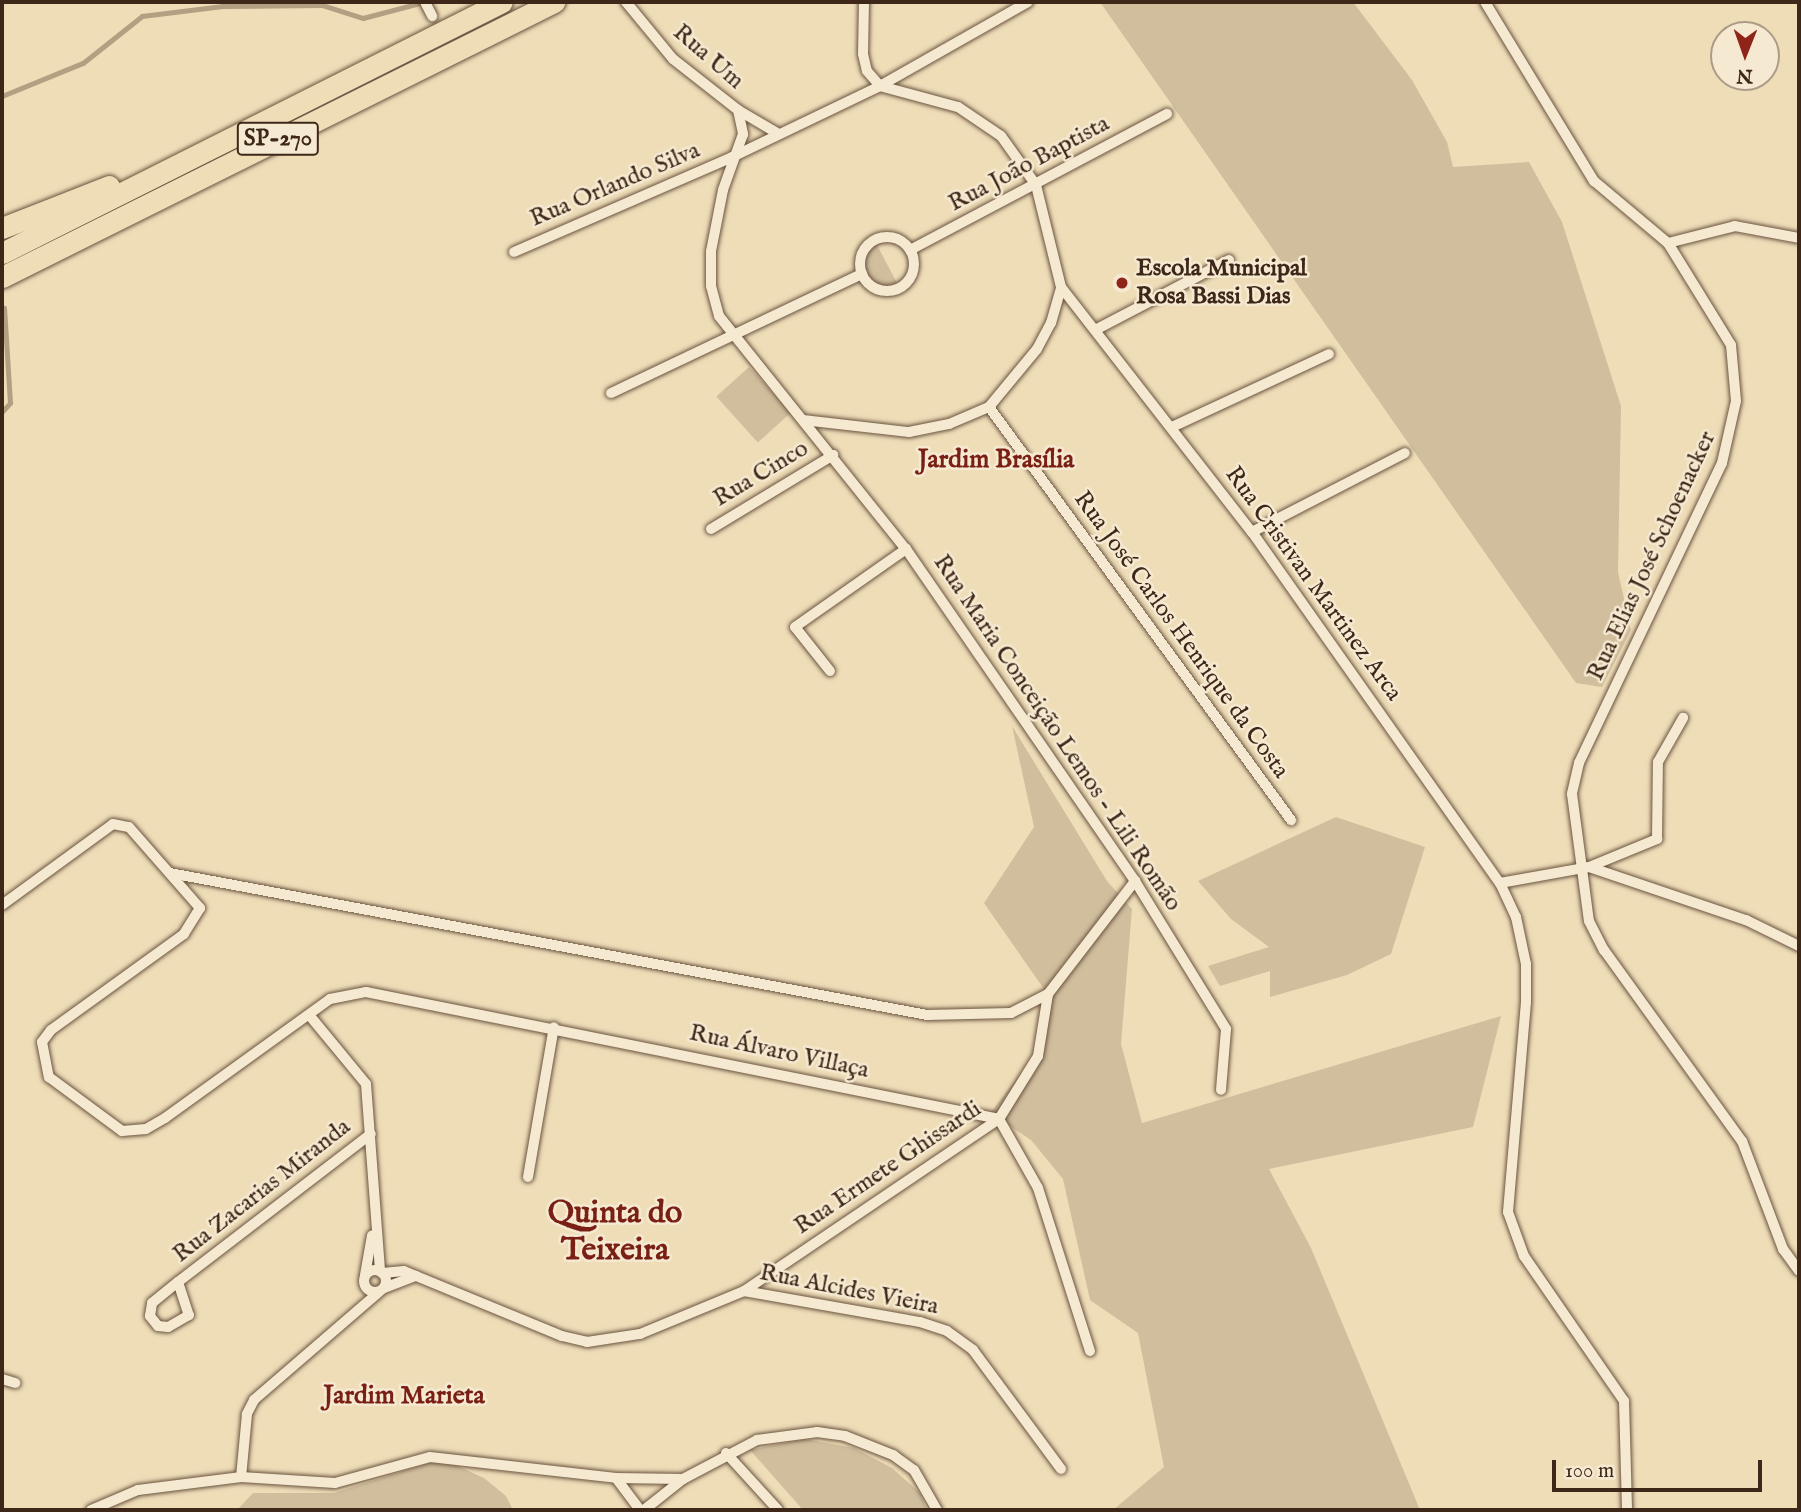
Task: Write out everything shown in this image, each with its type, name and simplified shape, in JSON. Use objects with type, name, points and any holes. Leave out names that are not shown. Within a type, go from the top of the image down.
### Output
[{"type":"highway","name":"SP-270","points":[[2,253],[207,153],[502,2]]},
{"type":"highway","name":"SP-270","points":[[2,277],[554,2]]},
{"type":"highway","points":[[2,228],[207,153]]},
{"type":"street","name":"Rua Um","points":[[626,2],[673,59],[738,110],[777,132]]},
{"type":"street","points":[[803,420],[909,432],[949,424],[989,407],[1037,349],[1051,323],[1060,287],[1036,185],[1009,144],[983,122],[958,107],[880,86],[863,54],[864,2]]},
{"type":"street","name":"Rua Orlando Silva","points":[[514,252],[732,158],[777,132],[880,86],[1028,2]]},
{"type":"street","name":"Rua Elias José Schoenacker","points":[[1485,2],[1594,181],[1668,243],[1731,345],[1732,430],[1579,763],[1572,794],[1585,867],[1589,921],[1604,950],[1742,1141],[1783,1249],[1799,1271]]},
{"type":"street","name":"Rua Um","points":[[732,338],[719,316],[709,272],[732,158],[743,134],[738,110]]},
{"type":"street","name":"Rua João Baptista","points":[[910,250],[1167,114]]},
{"type":"street","points":[[1668,243],[1735,226],[1799,238]]},
{"type":"street","points":[[891,237],[910,250],[913,272],[899,288],[882,291],[862,274],[860,258],[875,240],[891,237]]},
{"type":"street","points":[[1097,329],[1229,260]]},
{"type":"street","points":[[611,393],[732,338],[862,274]]},
{"type":"street","name":"Rua Cristivan Martinez Arca","points":[[1060,287],[1097,329],[1252,532],[1500,883],[1516,917],[1526,964],[1526,1002],[1508,1212],[1524,1256],[1624,1401],[1628,1510]]},
{"type":"street","name":"Rua Maria Conceição Lemos - Lili Romão","points":[[732,338],[833,455],[906,549],[1135,881],[1226,1029],[1221,1090]]},
{"type":"street","points":[[1172,427],[1329,354]]},
{"type":"street","name":"Rua José Carlos Henrique da Costa","points":[[989,407],[1291,820]]},
{"type":"street","points":[[1252,532],[1405,453]]},
{"type":"street","name":"Rua Cinco","points":[[712,529],[833,455]]},
{"type":"street","points":[[830,671],[795,627],[906,549]]},
{"type":"street","points":[[1500,883],[1585,867],[1649,846],[1657,839],[1658,762],[1683,718]]},
{"type":"street","points":[[2,905],[107,825],[128,827],[170,873],[927,1015],[1011,1013],[1048,994]]},
{"type":"street","points":[[1585,867],[1746,920],[1799,946]]},
{"type":"street","name":"Rua Álvaro Villaça","points":[[170,873],[200,908],[196,919],[184,934],[51,1030],[41,1051],[49,1077],[122,1131],[146,1129],[310,1016],[330,999],[366,992],[554,1027],[999,1119]]},
{"type":"street","name":"Rua Ermete Ghissardi","points":[[744,1291],[999,1119],[1038,1056],[1048,994],[1135,881]]},
{"type":"street","points":[[241,1477],[247,1414],[254,1400],[360,1313],[377,1290],[381,1272],[374,1223],[371,1134],[366,1084],[310,1016]]},
{"type":"street","points":[[528,1177],[554,1027]]},
{"type":"street","points":[[999,1119],[1038,1188],[1090,1351]]},
{"type":"street","name":"Rua Zacarias Miranda","points":[[178,1282],[371,1134]]},
{"type":"street","points":[[374,1223],[365,1275],[377,1290]]},
{"type":"street","name":"Rua Alcides Vieira","points":[[365,1275],[397,1269],[552,1333],[587,1342],[640,1334],[744,1291],[947,1331],[973,1350],[1061,1469]]},
{"type":"street","points":[[377,1290],[416,1276]]},
{"type":"street","points":[[2,1379],[15,1383]]},
{"type":"street","points":[[616,1478],[642,1510],[683,1479],[726,1453],[790,1433],[845,1436],[872,1444],[914,1470],[937,1510]]},
{"type":"street","points":[[726,1453],[778,1510]]},
{"type":"street","points":[[91,1510],[138,1490],[241,1477],[335,1483],[430,1457],[616,1478],[683,1479]]},
{"type":"shaded area","points":[[1100,2],[1353,2],[1412,80],[1447,142],[1453,167],[1529,162],[1562,222],[1621,406],[1618,572],[1631,630],[1602,687],[1576,683]]},
{"type":"shaded area","points":[[876,243],[898,285],[881,287],[865,275],[866,250]]},
{"type":"shaded area","points":[[749,367],[790,413],[758,443],[716,396]]},
{"type":"shaded area","points":[[1012,726],[1107,881],[1132,909],[1121,1044],[1142,1123],[1501,1016],[1473,1127],[1269,1169],[1311,1248],[1420,1510],[1113,1510],[1164,1467],[1138,1333],[1090,1300],[1063,1179],[1031,1140],[990,1113],[1036,1054],[1046,992],[984,903],[1034,827]]},
{"type":"shaded area","points":[[1336,817],[1425,847],[1391,954],[1347,975],[1270,997],[1270,971],[1220,986],[1208,966],[1269,947],[1231,919],[1198,881]]},
{"type":"shaded area","points":[[805,1439],[854,1448],[892,1468],[920,1493],[927,1510],[803,1510],[750,1450]]},
{"type":"shaded area","points":[[442,1459],[484,1478],[506,1496],[513,1510],[237,1510],[253,1493],[334,1493]]},
{"type":"waterway","points":[[2,96],[83,63],[142,16],[222,6],[322,5],[363,18],[424,2]]},
{"type":"waterway","points":[[2,412],[10,403],[4,308]]},
{"type":"place","name":"Escola Municipal Rosa Bassi Dias","points":[[1122,283]]},
{"type":"district","name":"Jardim Brasília","points":[[996,460]]},
{"type":"district","name":"Quinta do Teixeira","points":[[615,1234]]},
{"type":"district","name":"Jardim Marieta","points":[[404,1396]]}]
